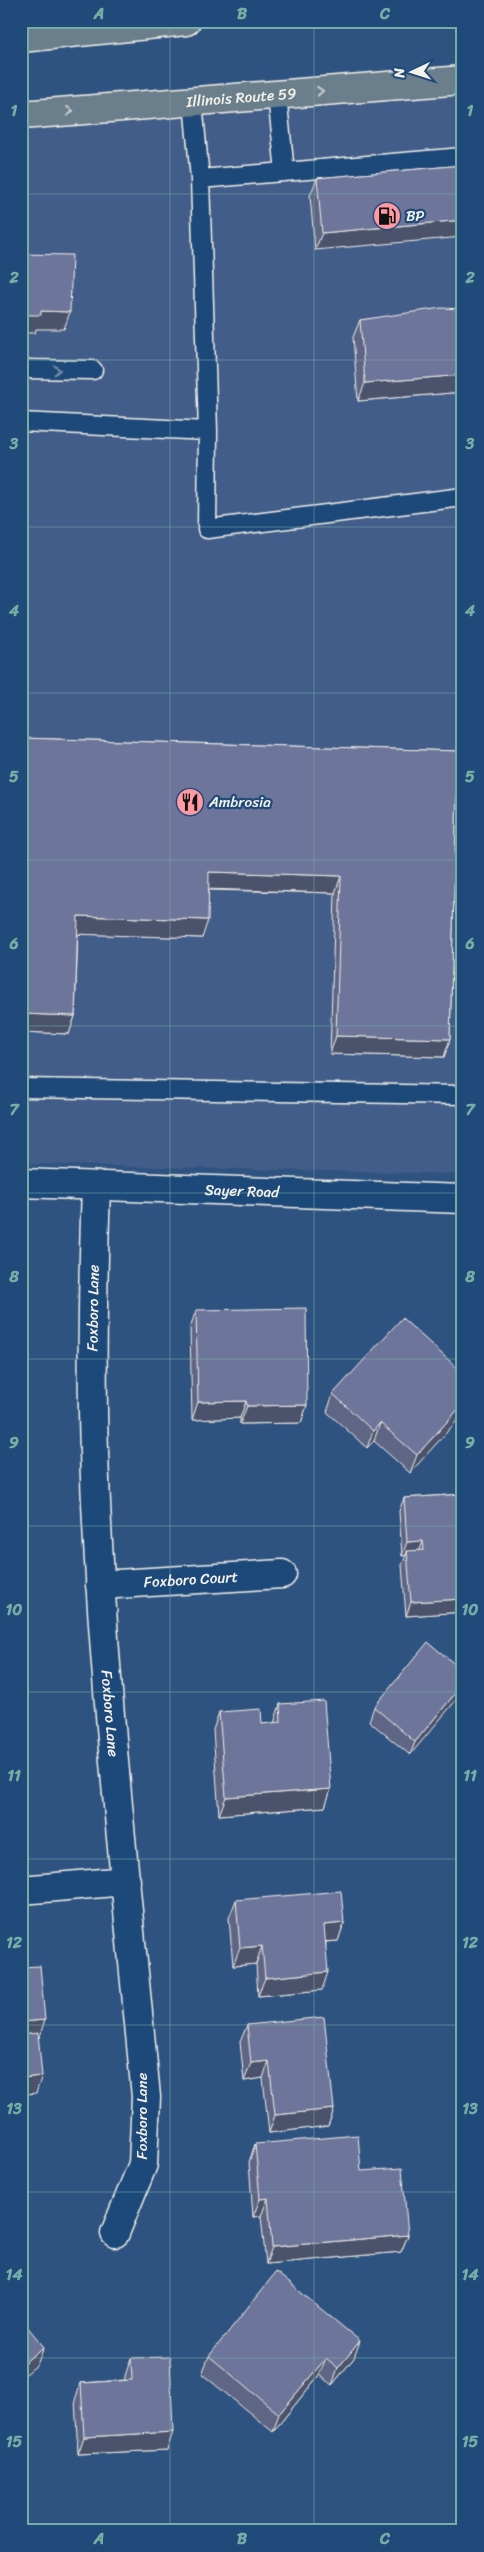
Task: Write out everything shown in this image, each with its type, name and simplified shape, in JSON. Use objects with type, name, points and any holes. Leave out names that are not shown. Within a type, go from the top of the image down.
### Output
[{"type":"main road","points":[[21,38],[128,24],[186,21]]},
{"type":"main road","name":"Illinois Route 59","points":[[21,115],[463,80]]},
{"type":"street","name":"Sayer Road","points":[[21,1183],[463,1199]]},
{"type":"street","name":"Foxboro Lane","points":[[96,1186],[92,1303],[93,1403],[100,1585],[146,2097],[143,2164],[115,2233]]},
{"type":"street","name":"Foxboro Court","points":[[100,1585],[282,1574]]},
{"type":"street","points":[[21,1890],[126,1881]]},
{"type":"lane","points":[[277,94],[286,172]]},
{"type":"lane","points":[[193,102],[200,179],[208,431],[207,529],[463,497]]},
{"type":"lane","points":[[200,179],[463,157]]},
{"type":"lane","points":[[21,370],[93,370]]},
{"type":"lane","points":[[21,422],[208,431]]},
{"type":"lane","points":[[21,1088],[463,1094]]},
{"type":"shaded area","points":[[463,77],[463,1174],[21,1164],[21,115]]},
{"type":"building","name":"BP","points":[[463,165],[463,220],[322,233],[317,178]]},
{"type":"building","points":[[21,254],[72,255],[70,312],[41,311],[41,315],[21,315]]},
{"type":"building","points":[[441,308],[463,309],[463,375],[365,383],[360,320]]},
{"type":"building","points":[[21,738],[458,751],[450,1039],[336,1036],[341,876],[209,872],[208,920],[78,916],[75,1016],[21,1014]]},
{"type":"building","points":[[306,1308],[307,1405],[247,1406],[246,1401],[198,1402],[196,1310]]},
{"type":"building","points":[[402,1318],[463,1373],[463,1404],[417,1455],[380,1423],[373,1431],[333,1394]]},
{"type":"building","points":[[463,1494],[463,1599],[411,1602],[407,1551],[424,1550],[423,1541],[407,1542],[404,1498]]},
{"type":"building","points":[[428,1642],[463,1671],[463,1684],[415,1742],[374,1707]]},
{"type":"building","points":[[324,1701],[331,1789],[226,1797],[219,1712],[261,1709],[262,1724],[281,1722],[280,1704]]},
{"type":"building","points":[[341,1891],[344,1923],[324,1925],[328,1972],[265,1978],[262,1946],[240,1948],[236,1900]]},
{"type":"building","points":[[40,1966],[45,2020],[21,2022],[21,1967]]},
{"type":"building","points":[[324,2017],[334,2109],[275,2115],[269,2061],[251,2063],[247,2025]]},
{"type":"building","points":[[38,2033],[42,2076],[21,2078],[21,2035]]},
{"type":"building","points":[[358,2135],[361,2171],[402,2168],[408,2235],[272,2247],[268,2198],[260,2199],[255,2144]]},
{"type":"building","points":[[276,2272],[360,2341],[338,2368],[326,2358],[279,2414],[209,2356]]},
{"type":"building","points":[[21,2319],[44,2347],[21,2365]]},
{"type":"building","points":[[170,2357],[173,2432],[84,2437],[81,2383],[132,2380],[131,2358]]},
{"type":"place","name":"BP","points":[[387,216]]},
{"type":"place","name":"Ambrosia","points":[[190,802]]}]
